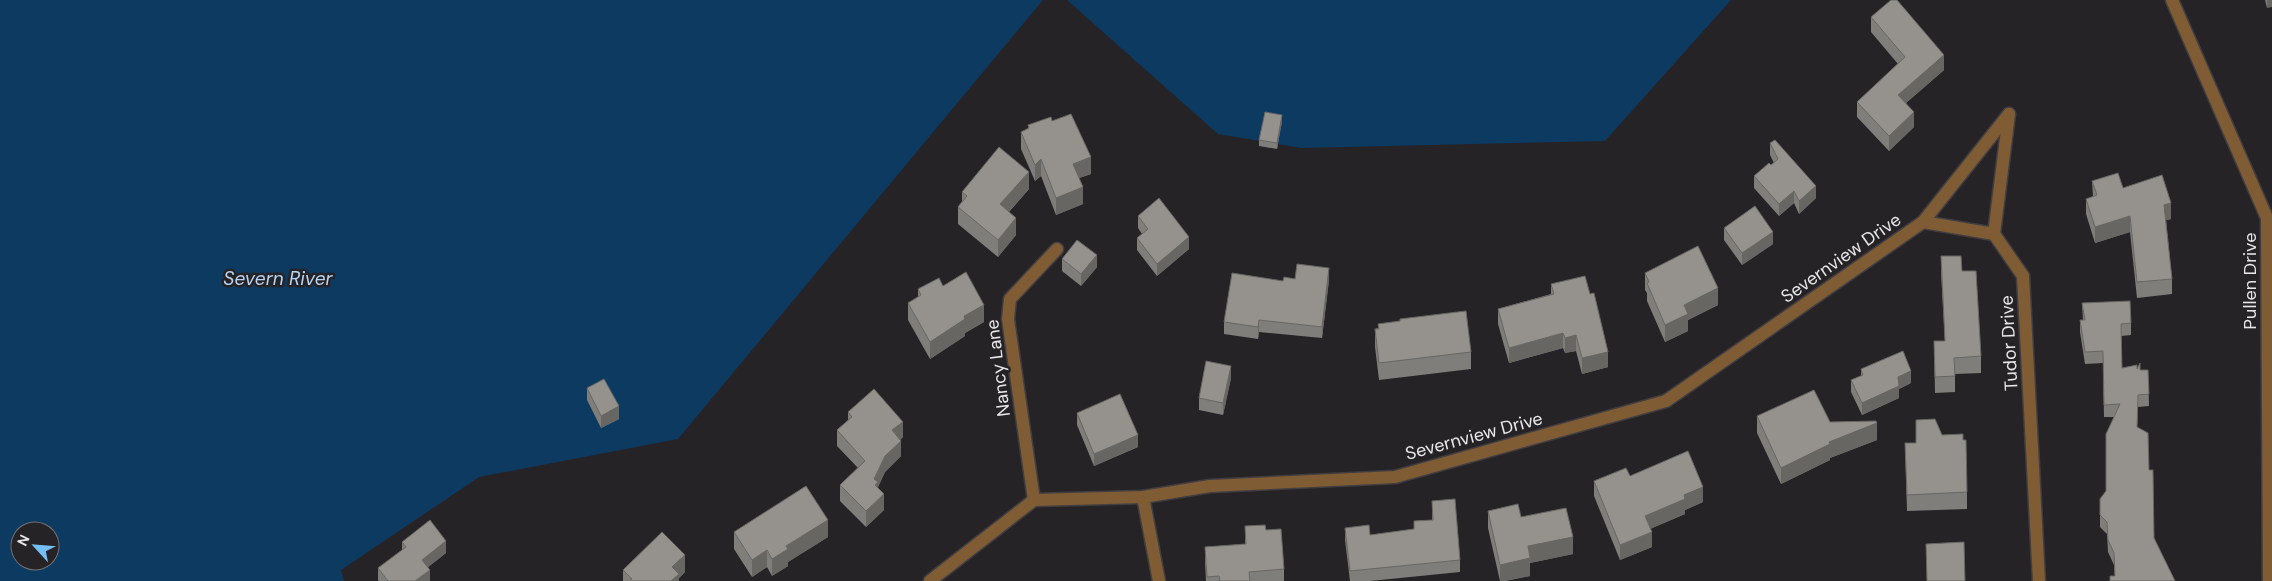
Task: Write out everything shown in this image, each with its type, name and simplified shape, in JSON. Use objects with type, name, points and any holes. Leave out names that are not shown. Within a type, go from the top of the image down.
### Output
[{"type":"street","name":"Pullen Drive","points":[[2172,0],[2267,218],[2269,581]]},
{"type":"street","points":[[1923,222],[2009,114],[1994,234]]},
{"type":"street","name":"Severnview Drive","points":[[1034,500],[1143,496],[1210,486],[1395,476],[1666,402],[1923,222],[1994,234]]},
{"type":"street","name":"Tudor Drive","points":[[1994,234],[2024,276],[2039,581]]},
{"type":"street","name":"Nancy Lane","points":[[1034,500],[1008,319],[1010,299],[1057,249]]},
{"type":"street","points":[[1143,496],[1159,581]]},
{"type":"street","points":[[930,581],[1034,500]]},
{"type":"water","name":"Severn River","points":[[0,0],[1043,0],[678,439],[479,477],[341,570],[344,581],[0,581]]},
{"type":"water","points":[[1067,0],[1731,0],[1605,141],[1301,148],[1218,134]]},
{"type":"building","points":[[1891,0],[1897,0],[1944,55],[1898,95],[1914,112],[1889,136],[1857,102],[1905,57],[1871,17]]},
{"type":"building","points":[[1265,112],[1282,115],[1277,143],[1259,140]]},
{"type":"building","points":[[1071,114],[1091,157],[1073,164],[1083,187],[1056,198],[1041,159],[1035,165],[1021,132],[1029,128],[1028,125],[1051,117],[1052,121]]},
{"type":"building","points":[[1775,140],[1816,186],[1799,201],[1794,191],[1779,204],[1754,176],[1769,163],[1771,165],[1778,159],[1770,143]]},
{"type":"building","points":[[999,147],[1029,172],[1000,204],[1016,218],[998,240],[958,207],[967,196],[962,192]]},
{"type":"building","points":[[2118,173],[2123,188],[2162,175],[2171,203],[2164,205],[2172,279],[2137,282],[2130,216],[2095,227],[2086,199],[2097,195],[2092,181]]},
{"type":"building","points":[[1159,198],[1189,237],[1157,264],[1137,238],[1148,229],[1138,216]]},
{"type":"building","points":[[1755,206],[1773,232],[1742,253],[1724,228]]},
{"type":"building","points":[[1077,240],[1097,255],[1081,274],[1062,259]]},
{"type":"building","points":[[1698,246],[1718,288],[1684,305],[1688,314],[1665,325],[1647,283],[1649,282],[1645,273]]},
{"type":"building","points":[[1941,256],[1961,256],[1962,271],[1976,271],[1981,356],[1954,358],[1955,376],[1935,377],[1934,341],[1945,341]]},
{"type":"building","points":[[1297,264],[1329,268],[1322,327],[1259,320],[1258,327],[1224,322],[1232,273],[1283,281],[1284,277],[1295,279]]},
{"type":"building","points":[[966,272],[984,305],[964,316],[965,319],[930,342],[908,303],[921,295],[918,289],[939,278],[943,286]]},
{"type":"building","points":[[1585,276],[1590,294],[1594,293],[1608,352],[1582,358],[1576,335],[1565,338],[1563,333],[1509,348],[1498,309],[1554,294],[1551,284]]},
{"type":"building","points":[[2130,301],[2131,323],[2121,324],[2122,368],[2137,365],[2137,369],[2140,363],[2140,370],[2148,370],[2149,394],[2138,395],[2137,427],[2148,433],[2149,470],[2153,470],[2154,538],[2175,581],[2110,581],[2110,576],[2115,576],[2114,553],[2108,540],[2107,522],[2100,515],[2100,499],[2106,491],[2106,434],[2120,404],[2104,405],[2103,351],[2085,352],[2080,320],[2085,320],[2082,303]]},
{"type":"building","points":[[1466,311],[1471,352],[1379,363],[1375,329],[1379,329],[1378,324],[1400,321],[1400,319]]},
{"type":"building","points":[[1903,351],[1911,371],[1898,377],[1899,386],[1862,403],[1851,380],[1863,375],[1861,369]]},
{"type":"building","points":[[1206,361],[1231,366],[1223,403],[1199,398]]},
{"type":"building","points":[[604,379],[619,406],[601,416],[587,388]]},
{"type":"building","points":[[874,389],[903,422],[892,430],[901,441],[885,456],[874,479],[878,482],[875,485],[884,494],[866,511],[840,485],[865,461],[837,430],[852,417],[848,412]]},
{"type":"building","points":[[1814,390],[1830,422],[1876,421],[1877,423],[1829,442],[1830,444],[1781,468],[1757,416]]},
{"type":"building","points":[[1120,394],[1138,435],[1094,454],[1077,413]]},
{"type":"building","points":[[1935,419],[1942,435],[1963,434],[1963,440],[1966,440],[1967,492],[1907,495],[1905,443],[1916,443],[1916,420]]},
{"type":"building","points":[[1688,451],[1703,487],[1684,495],[1685,499],[1645,516],[1652,532],[1620,545],[1594,481],[1626,468],[1630,476]]},
{"type":"building","points":[[806,486],[828,520],[786,546],[788,549],[772,559],[767,550],[752,560],[734,532]]},
{"type":"building","points":[[1455,499],[1460,560],[1350,571],[1345,528],[1369,525],[1370,535],[1414,529],[1414,521],[1433,520],[1432,501]]},
{"type":"building","points":[[1518,504],[1521,517],[1566,508],[1573,537],[1528,546],[1530,558],[1500,565],[1488,511]]},
{"type":"building","points":[[430,520],[446,541],[422,560],[430,570],[415,581],[388,581],[378,568],[406,547],[402,542]]},
{"type":"building","points":[[1265,525],[1266,530],[1281,529],[1284,569],[1249,572],[1250,581],[1220,581],[1219,576],[1207,577],[1205,547],[1246,544],[1245,526]]},
{"type":"building","points":[[662,532],[685,555],[672,567],[679,574],[671,581],[630,581],[632,579],[623,570]]},
{"type":"building","points":[[1964,542],[1965,581],[1927,581],[1926,544]]}]
